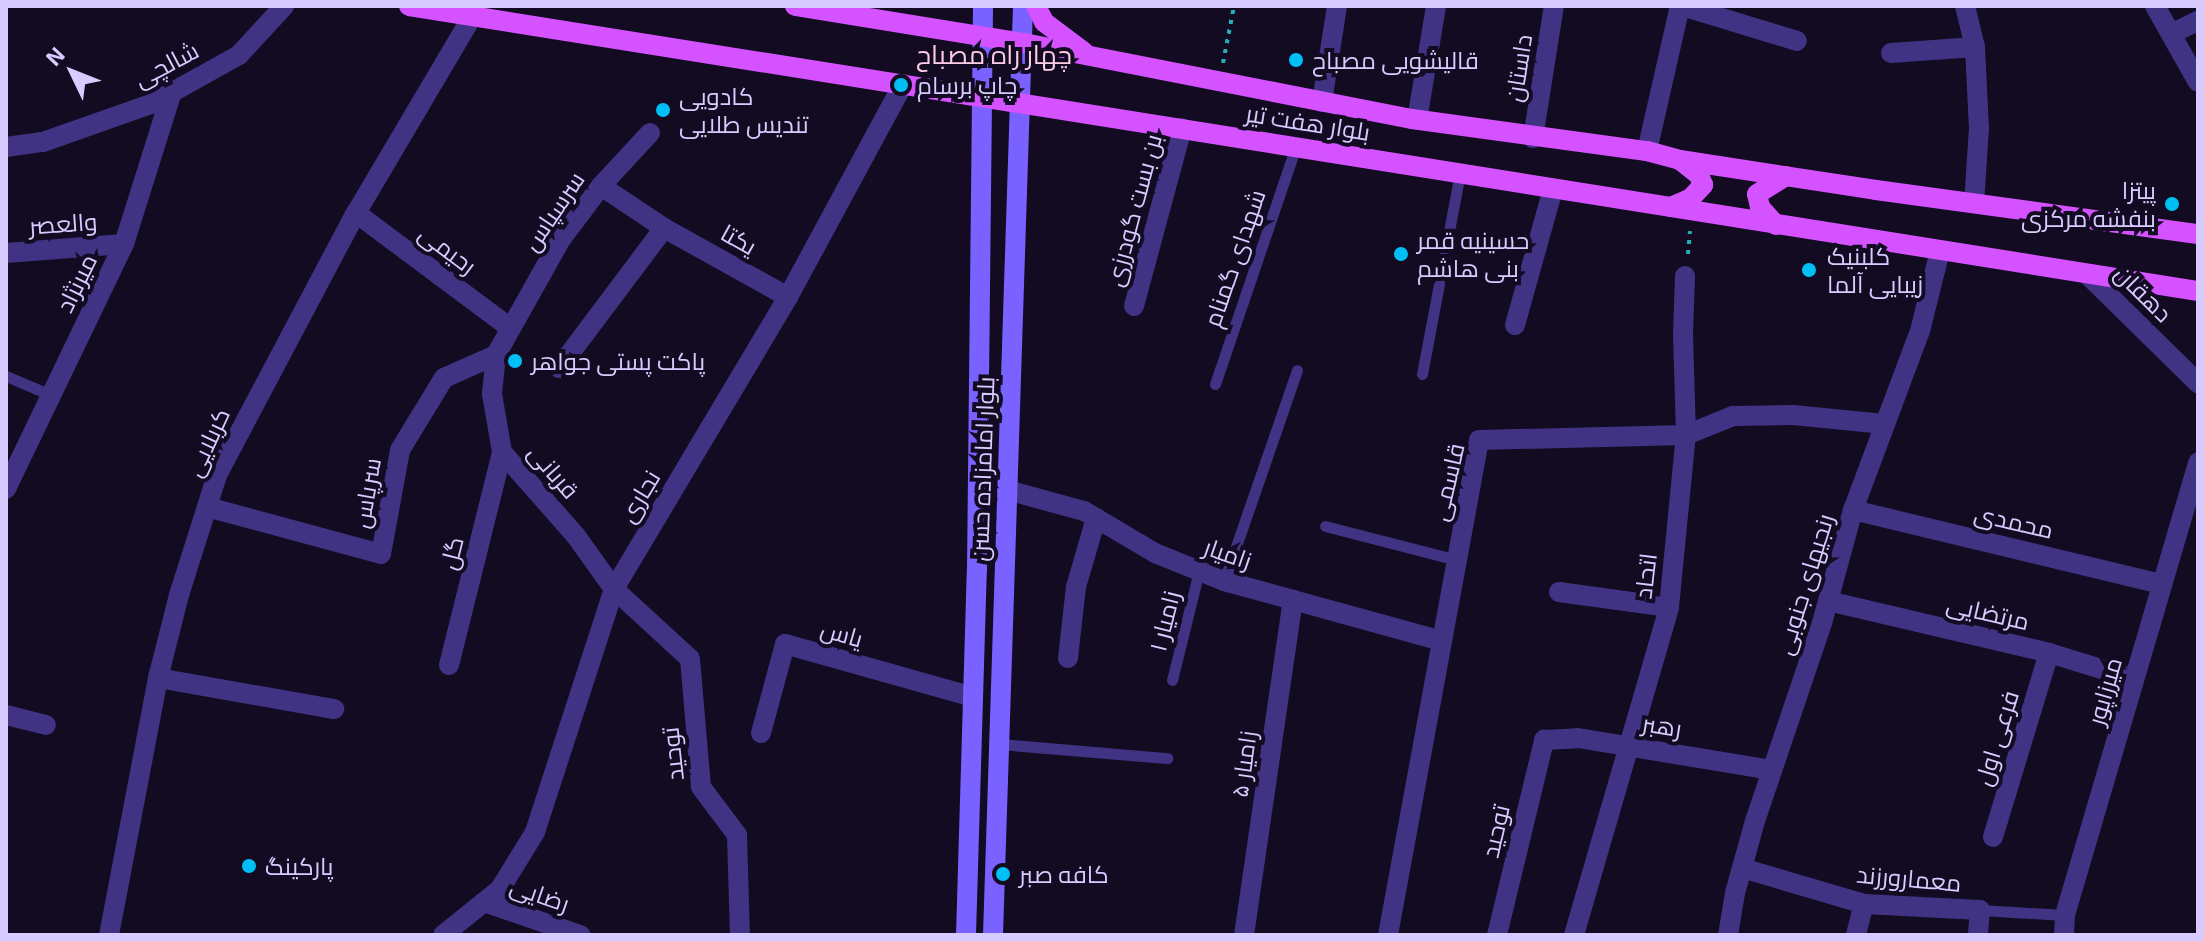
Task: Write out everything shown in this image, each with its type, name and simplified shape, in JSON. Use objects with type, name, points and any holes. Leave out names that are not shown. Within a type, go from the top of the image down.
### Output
[{"type":"main road","name":"بلوار هفت تیر","points":[[409,6],[1021,101],[2198,291]]},
{"type":"main road","points":[[804,8],[840,6]]},
{"type":"main road","name":"بلوار امامزاده حسن","points":[[966,935],[985,97],[983,6]]},
{"type":"main road","name":"بلوار امامزاده حسن","points":[[993,935],[1023,6]]},
{"type":"main road","points":[[1036,6],[1044,22],[1090,56]]},
{"type":"main road","name":"بلوار هفت تیر","points":[[804,8],[1024,43],[1417,120],[1647,151],[1680,160],[1786,176],[2198,234]]},
{"type":"main road","points":[[1671,207],[1691,198],[1703,185],[1699,175],[1680,160]]},
{"type":"main road","points":[[1776,225],[1760,207],[1757,194],[1786,176]]},
{"type":"main road","points":[[970,813],[985,804],[996,812]]},
{"type":"street","name":"شالچی","points":[[6,147],[43,142],[151,104],[239,55],[284,6]]},
{"type":"street","points":[[1322,102],[1337,6]]},
{"type":"street","points":[[1417,120],[1436,6]]},
{"type":"street","name":"داستان","points":[[1533,138],[1554,6]]},
{"type":"street","points":[[1647,151],[1681,6],[1797,41]]},
{"type":"street","points":[[1965,6],[1975,47],[1979,128],[1974,203]]},
{"type":"street","points":[[2155,6],[2198,82]]},
{"type":"street","name":"کربلایی","points":[[109,935],[158,678],[217,475],[356,213],[472,17]]},
{"type":"street","points":[[2171,34],[2198,21]]},
{"type":"street","points":[[1891,53],[1975,47]]},
{"type":"street","name":"نجاری","points":[[443,935],[500,889],[535,832],[614,589],[788,297],[903,84]]},
{"type":"street","name":"میرنژاد","points":[[6,489],[124,244],[172,92]]},
{"type":"street","name":"بن بست گودرزی","points":[[1134,306],[1182,128]]},
{"type":"street","name":"سرسپاس","points":[[509,327],[561,239],[601,186],[650,133]]},
{"type":"street","name":"یکتا","points":[[601,186],[664,228],[788,297]]},
{"type":"street","points":[[1515,325],[1553,189]]},
{"type":"street","name":"رحیمی","points":[[356,213],[509,327]]},
{"type":"street","points":[[559,368],[664,228]]},
{"type":"street","name":"والعصر","points":[[6,253],[124,244]]},
{"type":"street","name":"رنجیهای جنوبی","points":[[1728,935],[1742,868],[1772,770],[1828,601],[1853,510],[1920,331],[1940,251]]},
{"type":"street","name":"دهقان","points":[[2087,274],[2198,383]]},
{"type":"street","name":"اتحاد","points":[[1574,935],[1669,607],[1686,435],[1685,276]]},
{"type":"street","name":"قربانی","points":[[509,327],[496,355],[492,394],[502,452],[576,536],[614,589]]},
{"type":"street","name":"سرپاس","points":[[207,507],[381,554],[400,450],[444,378],[496,355]]},
{"type":"street","name":"قاسمی","points":[[1388,935],[1479,440],[1686,435],[1733,416],[1793,415],[1885,424]]},
{"type":"street","name":"گل","points":[[449,665],[502,452]]},
{"type":"street","name":"میرزاپور","points":[[2064,925],[2198,462]]},
{"type":"street","name":"زامیار","points":[[1007,490],[1084,511],[1155,553],[1224,581],[1442,641]]},
{"type":"street","name":"محمدی","points":[[1853,510],[2162,584]]},
{"type":"street","points":[[1068,658],[1076,587],[1096,518]]},
{"type":"street","name":"توحید","points":[[614,589],[690,659],[701,787],[737,835],[740,935]]},
{"type":"street","points":[[1559,592],[1669,607]]},
{"type":"street","name":"زامیار ۵","points":[[1244,935],[1293,600]]},
{"type":"street","name":"مرتضایی","points":[[1828,601],[2049,653],[2134,679]]},
{"type":"street","name":"یاس","points":[[761,733],[785,644],[973,697]]},
{"type":"street","name":"فرعی اول","points":[[1993,837],[2049,653]]},
{"type":"street","points":[[158,678],[334,709]]},
{"type":"street","points":[[6,715],[46,725]]},
{"type":"street","name":"رهبر","points":[[1544,740],[1578,738],[1772,770]]},
{"type":"street","name":"توحید","points":[[1497,935],[1544,740]]},
{"type":"street","name":"معمارورزند","points":[[1742,868],[1864,904],[1980,910]]},
{"type":"street","name":"رضایی","points":[[484,902],[580,935]]},
{"type":"street","points":[[1856,935],[1864,904]]},
{"type":"street","points":[[1978,935],[1980,910]]},
{"type":"lane","name":"شهدای گمنام","points":[[1215,384],[1296,146]]},
{"type":"lane","points":[[1422,374],[1460,173]]},
{"type":"lane","points":[[1224,581],[1297,370]]},
{"type":"lane","points":[[6,376],[51,395]]},
{"type":"lane","points":[[1325,526],[1457,560]]},
{"type":"lane","name":"زامیار ۱","points":[[1172,680],[1199,571]]},
{"type":"lane","points":[[999,744],[1167,758]]},
{"type":"lane","points":[[1980,910],[2064,925]]},
{"type":"path","points":[[1219,81],[1234,6]]},
{"type":"path","points":[[1685,276],[1692,210]]},
{"type":"place","name":"قالیشویی مصباح","points":[[1296,60]]},
{"type":"place","name":"چاپ برسام","points":[[901,85]]},
{"type":"place","name":"کادویی تندیس طلایی","points":[[663,110]]},
{"type":"place","name":"پیتزا بنفشه مرکزی","points":[[2172,204]]},
{"type":"place","name":"حسینیه قمر بنی هاشم","points":[[1401,254]]},
{"type":"place","name":"کلینیک زیبایی آلما","points":[[1809,270]]},
{"type":"place","name":"پاکت پستی جواهر","points":[[515,361]]},
{"type":"place","name":"پارکینگ","points":[[249,866]]},
{"type":"place","name":"کافه صبر","points":[[1003,874]]},
{"type":"district","name":"چهار راه مصباح","points":[[994,54]]}]
